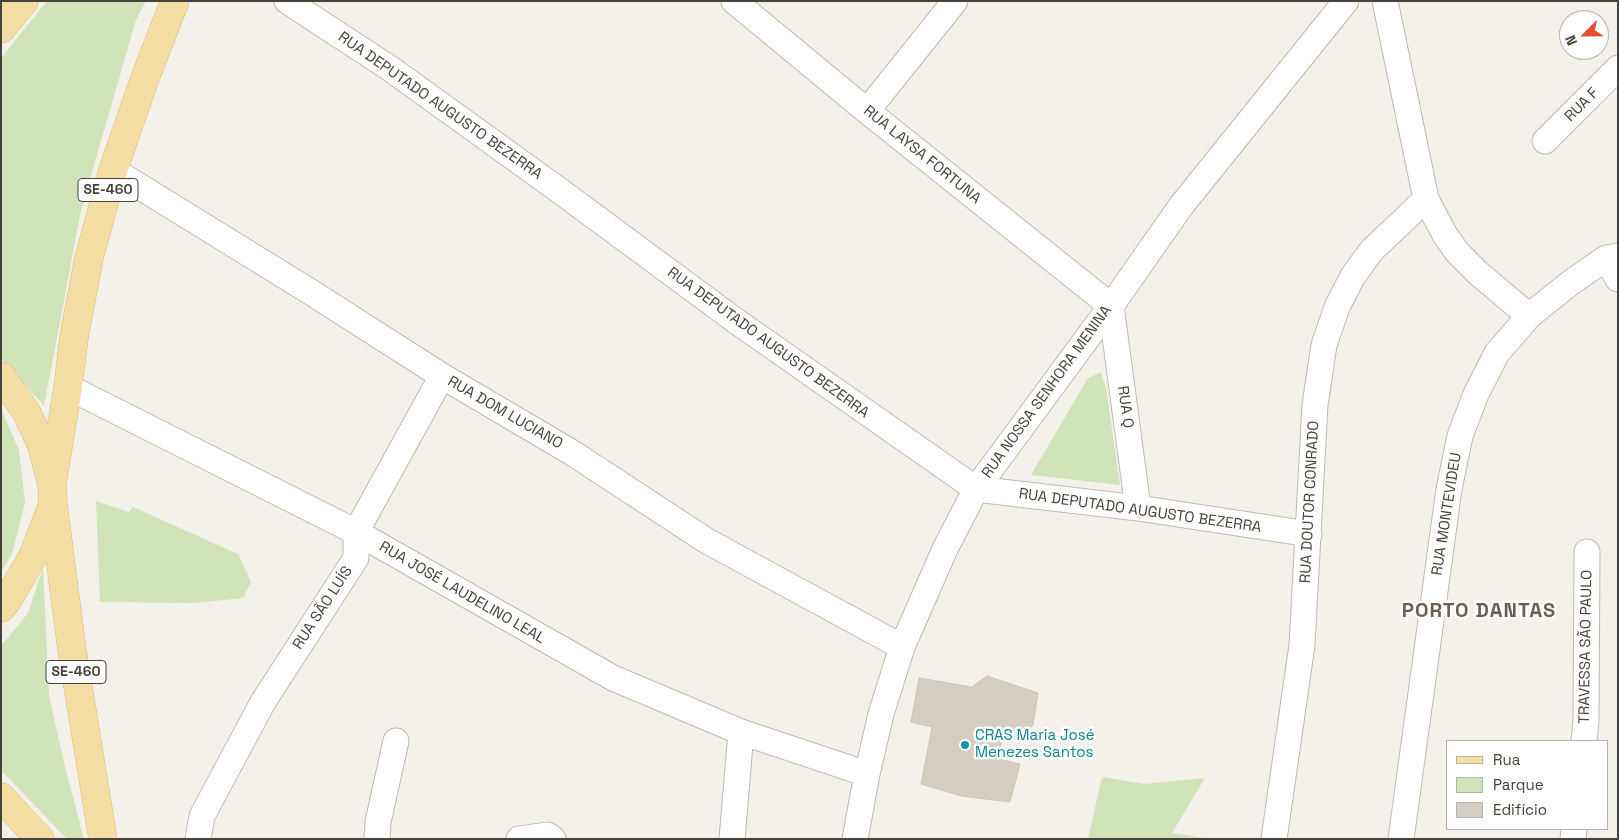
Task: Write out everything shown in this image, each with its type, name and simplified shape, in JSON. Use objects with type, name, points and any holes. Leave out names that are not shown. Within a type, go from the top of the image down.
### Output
[{"type":"main road","points":[[1,29],[24,1]]},
{"type":"main road","name":"SE-460","points":[[103,839],[72,650],[52,494],[74,337],[89,258],[113,170],[145,78],[176,1]]},
{"type":"main road","points":[[1,376],[27,413],[42,446],[52,494],[33,556],[1,608]]},
{"type":"main road","points":[[1,797],[40,839]]},
{"type":"street","name":"RUA DEPUTADO AUGUSTO BEZERRA","points":[[287,1],[388,67],[736,321],[976,489],[1138,508],[1309,534]]},
{"type":"street","name":"RUA LAYSA FORTUNA","points":[[734,1],[867,112],[1111,306]]},
{"type":"street","points":[[867,112],[955,1]]},
{"type":"street","name":"RUA NOSSA SENHORA MENINA","points":[[854,839],[881,714],[902,647],[945,550],[976,489],[1111,306],[1181,206],[1346,1]]},
{"type":"street","points":[[1385,1],[1426,199],[1435,218],[1457,252],[1478,273],[1529,316]]},
{"type":"street","name":"RUA F","points":[[1545,142],[1618,68]]},
{"type":"street","name":"RUA DOM LUCIANO","points":[[113,170],[442,376],[571,452],[707,541],[902,647]]},
{"type":"street","name":"RUA DOUTOR CONRADO","points":[[1274,839],[1302,645],[1315,405],[1324,345],[1336,307],[1353,276],[1372,250],[1426,199]]},
{"type":"street","name":"RUA MONTEVIDEU","points":[[1401,839],[1449,489],[1460,436],[1476,394],[1497,354],[1529,316],[1569,284],[1614,264]]},
{"type":"street","name":"RUA Q","points":[[1111,306],[1138,508]]},
{"type":"street","name":"RUA SÃO LUÍS","points":[[198,839],[202,816],[263,702],[356,558],[356,532],[442,376]]},
{"type":"street","name":"RUA JOSÉ LAUDELINO LEAL","points":[[68,387],[356,532],[613,678],[741,732],[867,774]]},
{"type":"street","name":"TRAVESSA SÃO PAULO","points":[[1584,740],[1586,720],[1587,552]]},
{"type":"street","points":[[732,839],[741,732]]},
{"type":"street","points":[[377,839],[378,822],[396,741]]},
{"type":"street","points":[[519,839],[550,837]]},
{"type":"green space","points":[[47,1],[146,1],[136,20],[81,210],[44,406],[1,358],[1,58]]},
{"type":"green space","points":[[1101,372],[1106,388],[1120,485],[1031,475],[1088,378]]},
{"type":"green space","points":[[1,409],[19,450],[25,503],[12,554],[1,572]]},
{"type":"green space","points":[[96,501],[129,512],[133,507],[238,554],[251,582],[243,598],[194,603],[100,602]]},
{"type":"green space","points":[[43,568],[49,695],[84,839],[67,839],[1,770],[1,646],[28,613]]},
{"type":"green space","points":[[1102,777],[1145,784],[1205,778],[1172,833],[1212,839],[1088,839]]},
{"type":"building","name":"CRAS Maria José Menezes Santos","points":[[987,676],[1038,693],[1033,725],[1026,731],[1005,727],[998,759],[1020,764],[1010,802],[961,796],[921,784],[932,727],[911,722],[919,678],[972,687]]},
{"type":"place","name":"CRAS Maria José Menezes Santos","points":[[965,745]]},
{"type":"district","name":"PORTO DANTAS","points":[[1479,612]]}]
